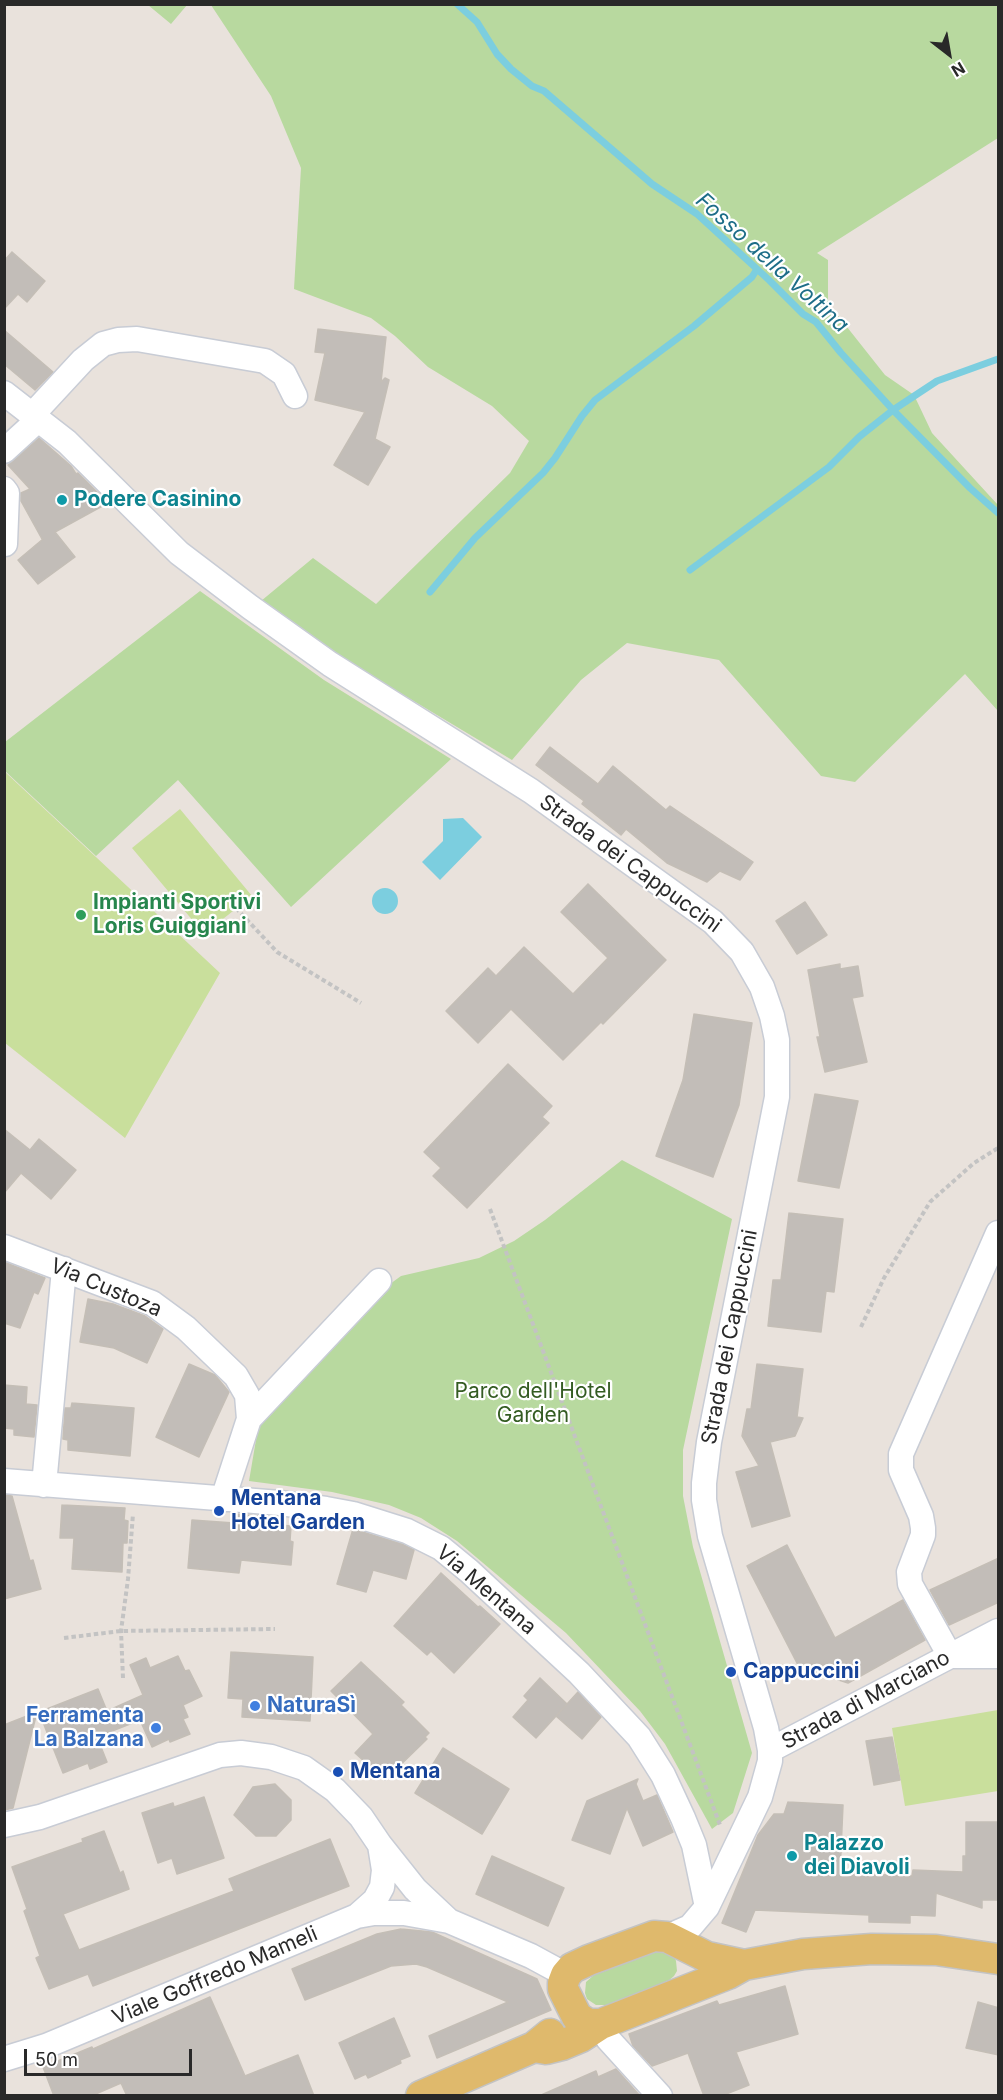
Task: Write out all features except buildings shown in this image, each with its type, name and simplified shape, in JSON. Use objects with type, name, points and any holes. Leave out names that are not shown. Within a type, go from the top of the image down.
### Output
[{"type":"main road","points":[[601,2024],[584,2023],[571,2008],[562,1986],[566,1975],[583,1962],[654,1936],[673,1940],[707,1957],[744,1965]]},
{"type":"main road","points":[[673,1940],[686,1957],[689,1968],[687,1979],[680,1992]]},
{"type":"main road","points":[[534,2048],[546,2049],[562,2045],[581,2037],[601,2024],[728,1974],[744,1965],[803,1954],[842,1950],[908,1949],[959,1952],[999,1959]]},
{"type":"main road","points":[[421,2096],[534,2048],[558,2027],[571,2008]]},
{"type":"street","points":[[4,451],[89,355],[103,344],[118,340],[137,339],[265,361],[284,374],[295,396]]},
{"type":"street","name":"Strada dei Cappuccini","points":[[4,393],[84,458],[153,530],[179,553],[330,664],[531,791],[713,922],[733,940],[756,974],[767,999],[777,1040],[777,1097],[709,1442],[704,1500],[710,1536],[770,1750]]},
{"type":"street","points":[[4,489],[7,493],[5,544]]},
{"type":"street","points":[[999,1233],[907,1436],[901,1454],[901,1470],[921,1516],[923,1528],[923,1535],[909,1572],[910,1584],[950,1656],[999,1656]]},
{"type":"street","name":"Via Custoza","points":[[4,1247],[146,1300],[186,1328],[241,1382],[249,1404],[249,1419],[223,1499]]},
{"type":"street","points":[[44,1485],[64,1269]]},
{"type":"street","points":[[249,1419],[379,1281]]},
{"type":"street","name":"Via Mentana","points":[[4,1481],[326,1509],[386,1524],[433,1544],[470,1571],[579,1673],[624,1720],[651,1754],[694,1845],[707,1907]]},
{"type":"street","name":"Strada di Marciano","points":[[673,1940],[690,1927],[707,1907],[760,1797],[768,1773],[770,1750],[999,1631]]},
{"type":"street","points":[[4,1825],[40,1817],[207,1758],[241,1753],[262,1755],[288,1761],[315,1774],[352,1807],[415,1889],[449,1921]]},
{"type":"street","name":"Viale Goffredo Mameli","points":[[357,1916],[375,1900],[382,1887],[384,1870],[380,1845]]},
{"type":"street","name":"Viale Goffredo Mameli","points":[[4,2059],[46,2046],[357,1916],[392,1912],[449,1921],[531,1956],[566,1975]]},
{"type":"street","points":[[601,2024],[608,2039],[660,2096]]},
{"type":"path","points":[[236,908],[277,952],[361,1003]]},
{"type":"path","points":[[861,1327],[884,1278],[930,1202],[974,1163],[999,1148]]},
{"type":"path","points":[[490,1209],[720,1825]]},
{"type":"path","points":[[123,1678],[121,1631],[135,1491]]},
{"type":"path","points":[[64,1638],[121,1631],[275,1629]]},
{"type":"green space","points":[[148,5],[187,5],[171,24]]},
{"type":"green space","points":[[211,5],[998,5],[998,138],[817,253],[828,260],[828,303],[885,375],[914,395],[932,433],[998,505],[998,711],[965,674],[855,782],[821,776],[719,660],[627,643],[581,680],[512,760],[337,655],[261,601],[313,558],[376,604],[510,473],[529,441],[492,406],[428,367],[395,336],[371,318],[294,289],[301,168],[271,96]]},
{"type":"green space","points":[[200,591],[324,680],[451,759],[291,907],[178,780],[96,856],[5,771],[5,742]]},
{"type":"green space","name":"Impianti Sportivi Loris Guiggiani","points":[[4,771],[220,973],[125,1138],[5,1043]]},
{"type":"green space","points":[[180,809],[252,896],[204,934],[132,848]]},
{"type":"green space","name":"Parco dell'Hotel Garden","points":[[622,1160],[732,1219],[683,1450],[683,1496],[693,1547],[752,1753],[733,1813],[712,1829],[665,1744],[640,1711],[566,1633],[457,1541],[421,1518],[389,1505],[332,1492],[249,1481],[258,1428],[390,1284],[401,1276],[479,1258],[514,1241],[545,1220]]},
{"type":"green space","points":[[998,1710],[998,1791],[905,1806],[892,1728]]},
{"type":"green space","points":[[659,1950],[674,1956],[676,1961],[677,1971],[666,1983],[607,2005],[596,2005],[587,1999],[586,1982],[594,1975]]},
{"type":"water","points":[[463,818],[482,837],[440,880],[422,862],[443,841],[443,819]]},
{"type":"water","points":[[385,888],[394,892],[398,901],[394,910],[385,914],[376,910],[372,901],[376,892]]},
{"type":"waterway","name":"Fosso della Voltina","points":[[457,4],[477,22],[497,54],[511,69],[532,86],[544,91],[652,184],[697,214],[803,314],[816,322],[893,410],[998,513]]},
{"type":"waterway","points":[[430,592],[475,538],[543,473],[595,400],[694,326],[752,277],[757,269]]},
{"type":"waterway","points":[[690,570],[829,467],[859,437],[893,410],[937,381],[998,359]]},
{"type":"place","name":"Podere Casinino","points":[[62,500]]},
{"type":"place","name":"Impianti Sportivi Loris Guiggiani","points":[[81,915]]},
{"type":"place","name":"Mentana Hotel Garden","points":[[219,1511]]},
{"type":"place","name":"Cappuccini","points":[[731,1672]]},
{"type":"place","name":"NaturaSì","points":[[255,1706]]},
{"type":"place","name":"Ferramenta La Balzana","points":[[156,1728]]},
{"type":"place","name":"Mentana","points":[[338,1772]]},
{"type":"place","name":"Palazzo dei Diavoli","points":[[792,1856]]}]
